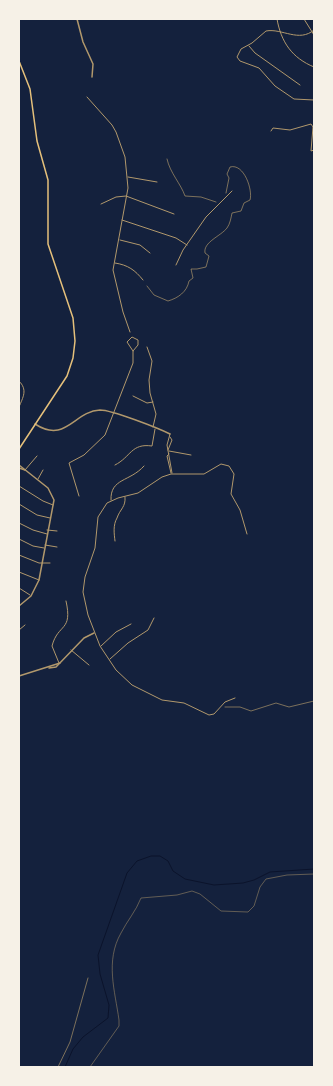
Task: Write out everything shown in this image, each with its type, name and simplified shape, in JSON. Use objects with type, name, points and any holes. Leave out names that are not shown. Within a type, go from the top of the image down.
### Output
[{"type":"main road","points":[[19,61],[30,89],[37,141],[48,180],[48,244],[73,318],[75,336],[73,358],[66,376],[19,449]]},
{"type":"street","points":[[77,19],[83,42],[93,64],[92,78]]},
{"type":"street","points":[[277,19],[279,32],[283,41],[293,53],[314,67]]},
{"type":"street","points":[[304,19],[314,35]]},
{"type":"street","points":[[314,30],[312,32],[297,36],[266,31],[239,50],[237,56],[240,61],[259,68],[275,86],[294,99],[314,100]]},
{"type":"street","points":[[248,45],[255,53],[300,85]]},
{"type":"street","points":[[87,97],[116,132],[125,157],[128,177],[119,240],[114,263],[114,276],[132,337],[138,340],[138,345],[133,351]]},
{"type":"street","points":[[271,131],[273,128],[290,130],[311,124],[311,151],[314,150],[314,147]]},
{"type":"street","points":[[128,177],[157,182]]},
{"type":"street","points":[[176,265],[178,259],[206,217],[232,192]]},
{"type":"street","points":[[101,204],[116,196],[126,196],[174,214]]},
{"type":"street","points":[[121,220],[176,238],[187,245]]},
{"type":"street","points":[[119,240],[140,245],[150,253]]},
{"type":"street","points":[[114,263],[124,264],[136,272],[143,280]]},
{"type":"street","points":[[79,496],[69,463],[84,455],[105,435],[133,363],[133,351],[127,342],[132,337]]},
{"type":"street","points":[[115,465],[124,460],[136,447],[144,445],[152,446],[156,414],[154,402],[150,393],[149,380],[152,361],[147,347]]},
{"type":"street","points":[[19,381],[24,386],[25,393],[19,407]]},
{"type":"street","points":[[133,396],[147,403],[154,402]]},
{"type":"street","points":[[35,424],[49,430],[60,430],[93,411],[103,410],[170,434],[172,440],[168,451]]},
{"type":"street","points":[[170,437],[167,445],[172,471],[171,474]]},
{"type":"street","points":[[168,451],[191,455]]},
{"type":"street","points":[[25,470],[37,456]]},
{"type":"street","points":[[235,698],[222,705],[214,714],[209,715],[184,704],[162,700],[132,685],[119,672],[100,646],[88,615],[83,592],[85,577],[95,548],[98,516],[102,509],[111,500],[138,494],[162,477],[171,474],[204,474],[221,464],[229,466],[234,474],[231,494],[240,510],[247,534]]},
{"type":"street","points":[[19,466],[52,493],[54,505],[47,530],[39,580],[31,596],[19,606]]},
{"type":"street","points":[[111,500],[113,486],[137,474],[144,466]]},
{"type":"street","points":[[38,480],[43,470]]},
{"type":"street","points":[[19,486],[43,501],[54,505]]},
{"type":"street","points":[[115,541],[115,523],[118,515],[125,506],[125,496]]},
{"type":"street","points":[[19,504],[37,514],[50,518]]},
{"type":"street","points":[[19,523],[33,530],[47,534]]},
{"type":"street","points":[[47,530],[57,531]]},
{"type":"street","points":[[19,539],[33,546],[44,548]]},
{"type":"street","points":[[45,545],[57,547]]},
{"type":"street","points":[[19,555],[30,561],[50,563]]},
{"type":"street","points":[[19,572],[39,580]]},
{"type":"street","points":[[19,588],[31,596]]},
{"type":"street","points":[[60,663],[52,646],[56,637],[68,620],[69,615],[66,601]]},
{"type":"street","points":[[110,660],[128,642],[148,630],[154,618]]},
{"type":"street","points":[[100,646],[116,632],[130,624]]},
{"type":"street","points":[[19,630],[25,625]]},
{"type":"street","points":[[19,676],[56,667],[84,638],[94,633]]},
{"type":"street","points":[[71,650],[89,665]]},
{"type":"street","points":[[49,668],[54,664],[60,663]]},
{"type":"lane","points":[[90,1067],[119,1026],[112,985],[112,968],[118,939],[141,898],[171,896],[192,891],[200,894],[221,911],[246,912],[252,910],[260,887],[266,880],[287,875],[314,874]]},
{"type":"path","points":[[147,286],[154,295],[167,301],[174,299],[181,294]]},
{"type":"path","points":[[222,705],[225,707],[240,707],[251,711],[276,703],[289,707],[314,701]]},
{"type":"path","points":[[58,1067],[70,1042],[88,978]]},
{"type":"waterway","points":[[65,1067],[73,1049],[83,1037],[108,1018],[109,1005],[100,974],[98,955],[127,873],[137,861],[151,856],[160,856],[168,861],[173,871],[185,879],[214,885],[243,883],[254,880],[270,872],[314,869]]}]
